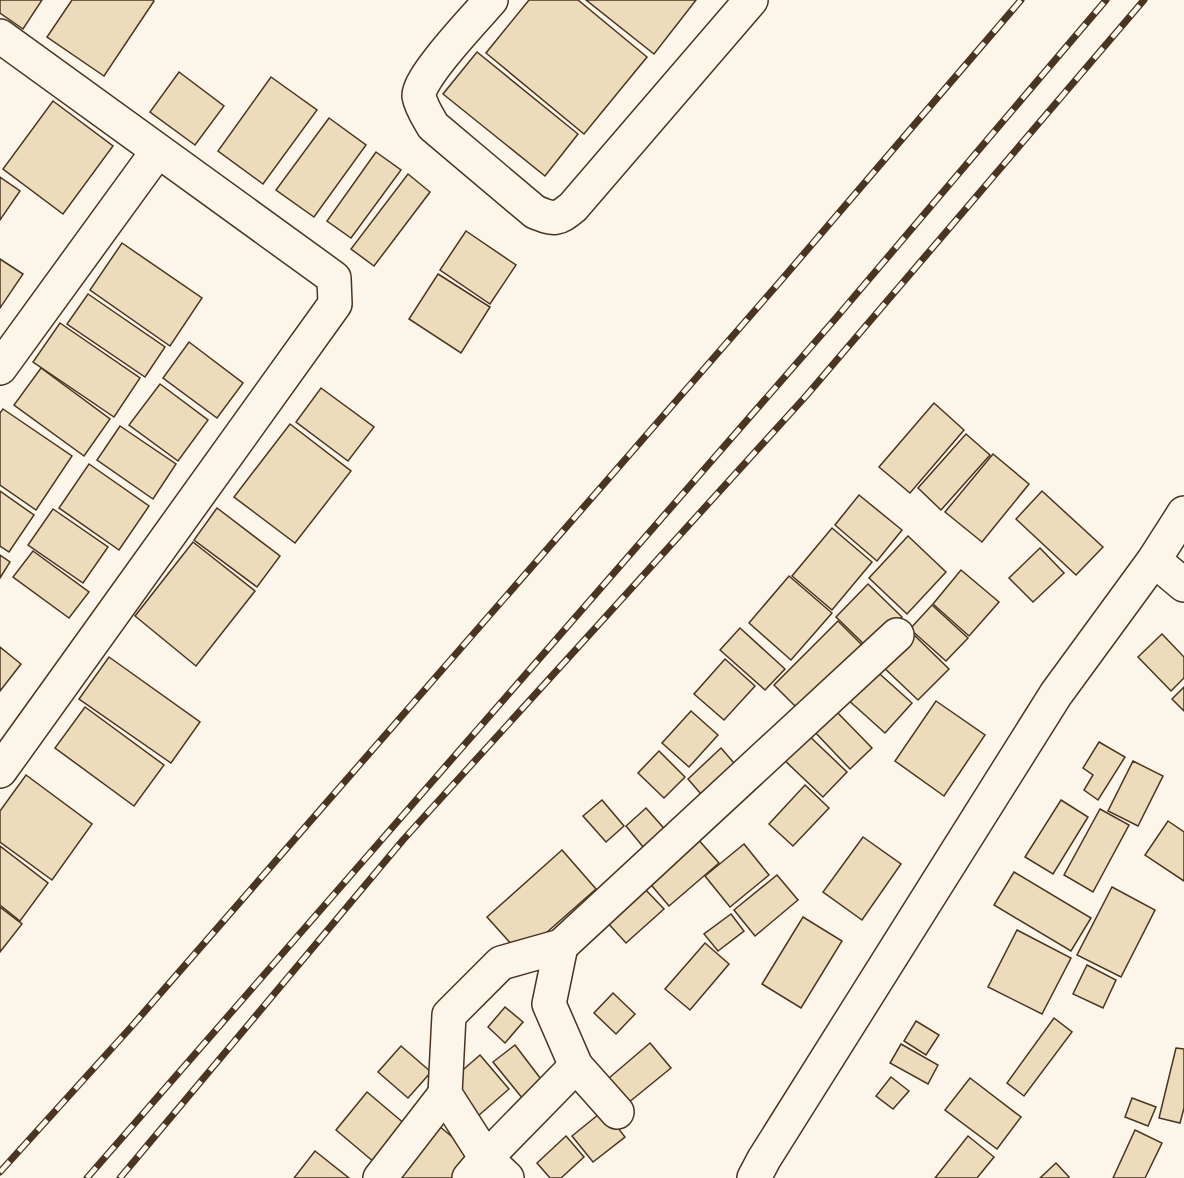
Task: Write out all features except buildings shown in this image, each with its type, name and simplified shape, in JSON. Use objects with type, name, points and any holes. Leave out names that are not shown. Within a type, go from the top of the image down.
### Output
[{"type":"street","points":[[491,0],[426,76],[419,94],[423,109],[434,126],[535,212],[549,217],[561,217],[573,207],[751,0]]},
{"type":"street","points":[[0,36],[334,279],[335,304],[0,771]]},
{"type":"street","points":[[0,368],[157,152]]},
{"type":"street","points":[[754,1178],[1056,694],[1154,560],[1184,513]]},
{"type":"street","points":[[1154,560],[1184,585]]},
{"type":"street","points":[[576,1066],[487,1171],[445,1094],[449,1015],[501,963],[561,946],[897,635]]},
{"type":"street","points":[[561,946],[549,1004],[576,1066],[616,1112]]},
{"type":"street","points":[[380,1178],[445,1094]]},
{"type":"railway","points":[[0,1172],[132,1026],[784,277],[1021,0]]},
{"type":"railway","points":[[87,1178],[836,318],[1106,0]]},
{"type":"railway","points":[[120,1178],[403,840],[806,396],[1144,0]]}]
